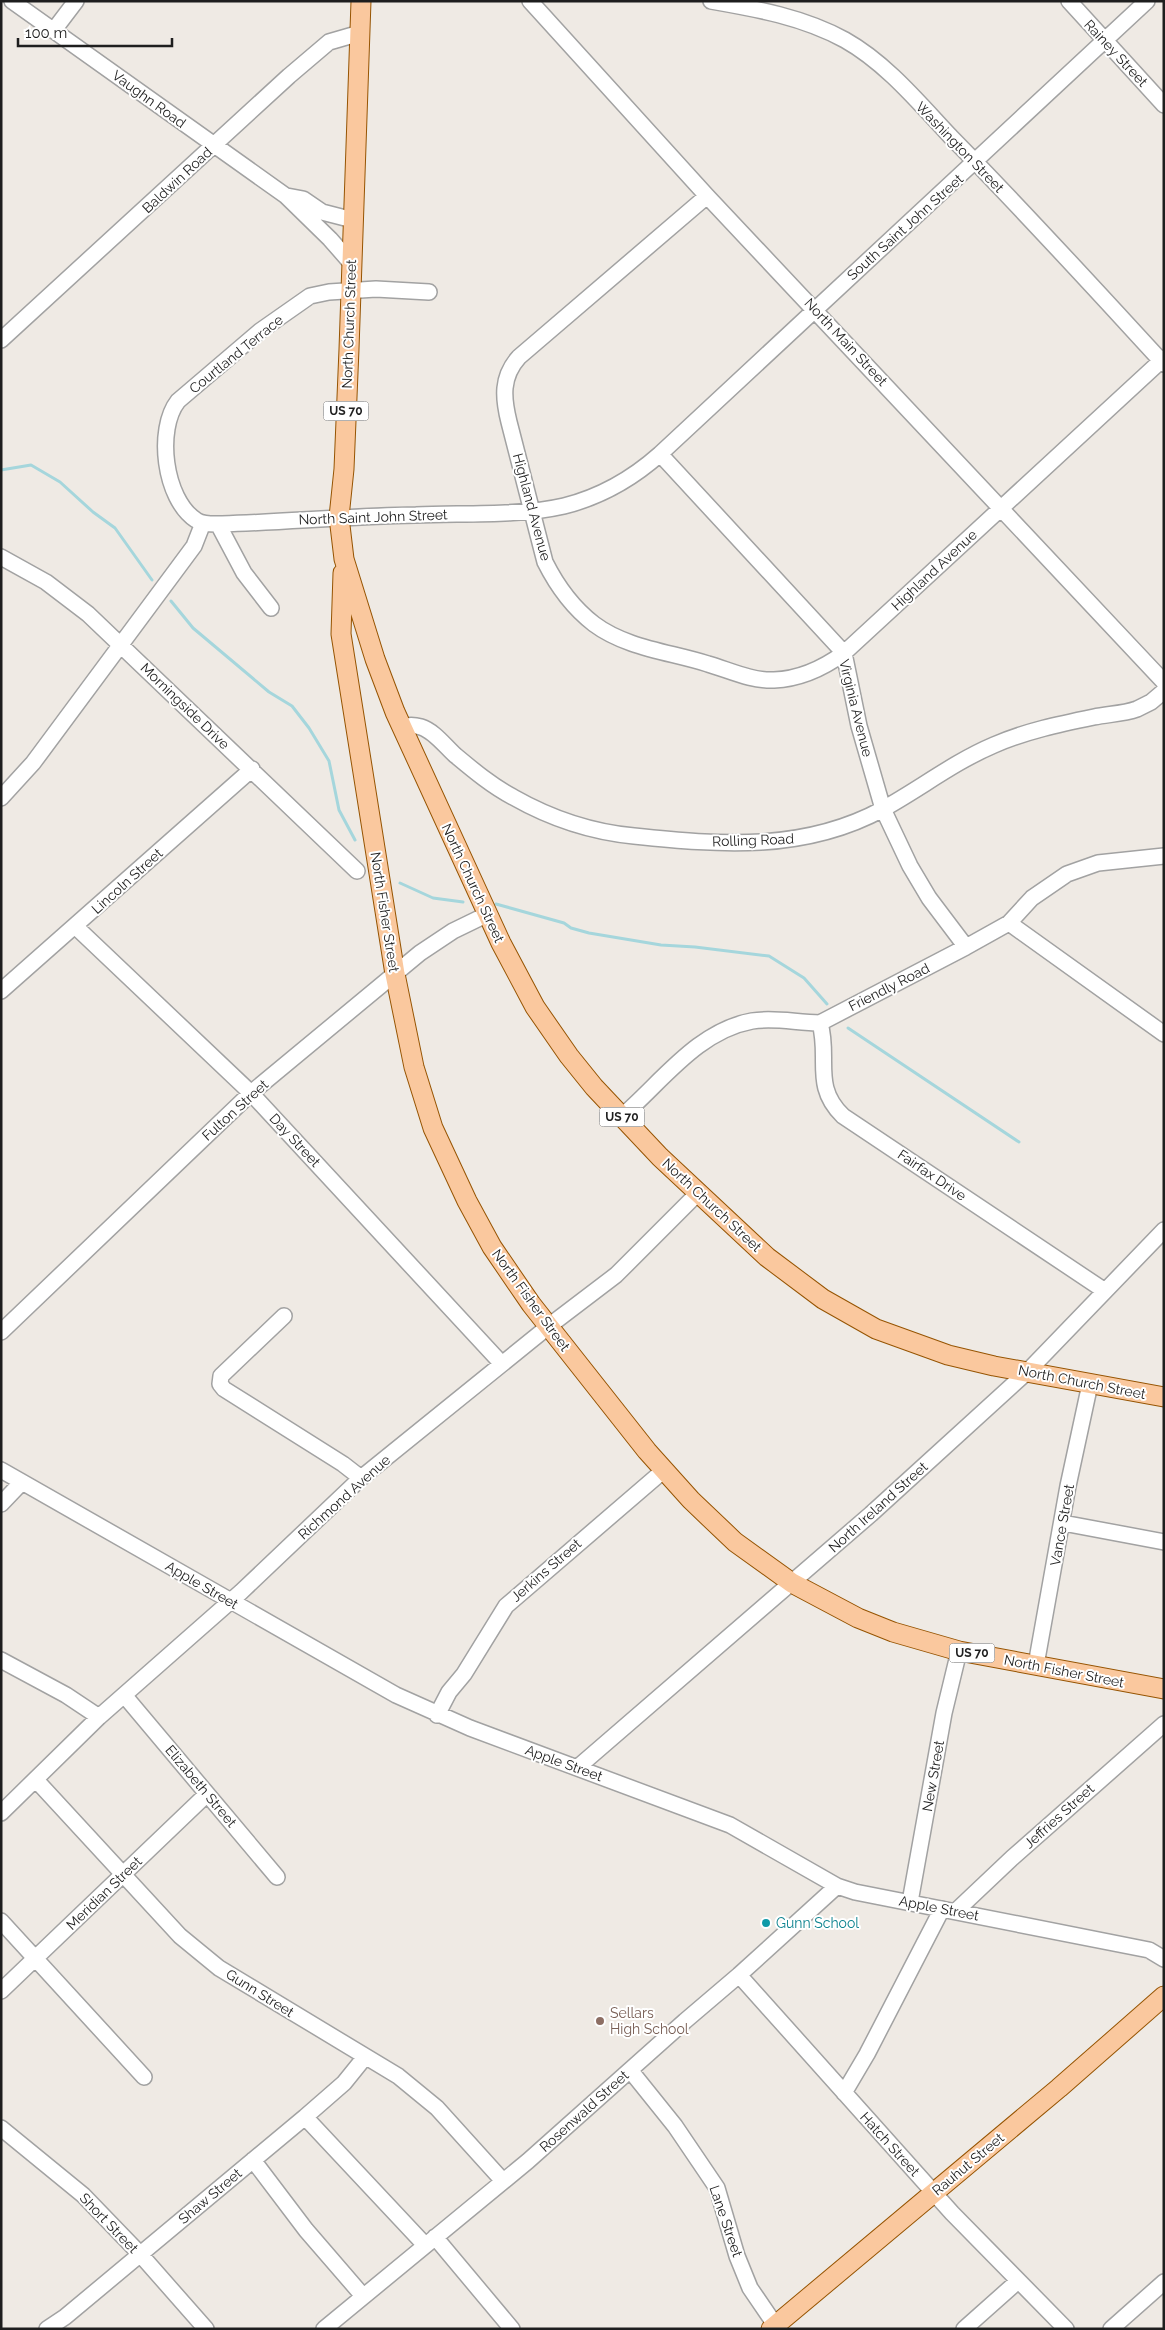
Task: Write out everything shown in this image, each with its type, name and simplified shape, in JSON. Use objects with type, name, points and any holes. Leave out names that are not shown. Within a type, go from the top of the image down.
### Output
[{"type":"main road","name":"North Church Street","points":[[361,1],[344,469],[339,517],[344,559],[375,659],[402,728],[520,979],[554,1036],[590,1082],[621,1117],[698,1194],[794,1279],[876,1330],[948,1355],[994,1366],[1164,1397]]},
{"type":"main road","name":"North Fisher Street","points":[[344,559],[341,634],[395,974],[414,1067],[434,1128],[449,1165],[492,1247],[549,1326],[663,1471],[722,1531],[763,1564],[792,1583],[825,1601],[885,1629],[959,1651],[1164,1689]]},
{"type":"main road","name":"Rauhut Street","points":[[775,2328],[1059,2088],[1164,1996]]},
{"type":"street","name":"Vaughn Road","points":[[12,1],[286,196],[322,230],[351,263]]},
{"type":"street","points":[[54,30],[76,1]]},
{"type":"street","name":"North Main Street","points":[[530,1],[707,196],[1164,682]]},
{"type":"street","name":"Washington Street","points":[[710,1],[779,8],[822,28],[860,50],[881,67],[976,162],[1163,361]]},
{"type":"street","name":"Rainey Street","points":[[1069,1],[1164,105]]},
{"type":"street","name":"South Saint John Street","points":[[814,309],[976,162],[1147,1]]},
{"type":"street","name":"Baldwin Road","points":[[1,340],[213,145],[329,42],[360,33]]},
{"type":"street","name":"Vaughn Road","points":[[286,196],[303,199],[322,212],[338,218],[353,220]]},
{"type":"street","name":"Highland Avenue","points":[[707,196],[519,357],[509,371],[504,383],[504,399],[542,555],[555,582],[578,610],[594,624],[620,639],[735,674],[764,680],[786,679],[805,675],[829,664],[844,653],[1163,361]]},
{"type":"street","name":"Courtland Terrace","points":[[203,523],[184,510],[170,484],[167,424],[171,410],[178,401],[260,331],[310,296],[323,292],[376,289],[429,292]]},
{"type":"street","name":"North Saint John Street","points":[[203,523],[218,524],[339,517],[531,510],[564,506],[604,492],[660,454],[814,309]]},
{"type":"street","name":"Virginia Avenue","points":[[660,454],[844,653],[859,726],[883,809],[914,874],[929,898],[966,947]]},
{"type":"street","points":[[1,798],[34,763],[194,546],[203,523]]},
{"type":"street","points":[[218,524],[244,573],[271,608]]},
{"type":"street","name":"Morningside Drive","points":[[1,558],[46,582],[68,597],[121,644],[357,871]]},
{"type":"street","name":"Rolling Road","points":[[402,728],[413,725],[427,730],[494,786],[530,806],[559,819],[600,831],[680,841],[724,844],[779,842],[828,832],[856,822],[883,809],[944,770],[995,744],[1041,728],[1137,709],[1152,702],[1164,692]]},
{"type":"street","name":"Lincoln Street","points":[[1,991],[76,927],[252,769]]},
{"type":"street","name":"Friendly Road","points":[[621,1117],[688,1053],[715,1034],[733,1026],[752,1021],[778,1019],[798,1023],[820,1023],[1009,923],[1032,898],[1079,869],[1098,863],[1164,856]]},
{"type":"street","name":"Fulton Street","points":[[1,1332],[251,1093],[436,941],[488,914]]},
{"type":"street","points":[[1009,923],[1164,1034]]},
{"type":"street","name":"Day Street","points":[[76,927],[251,1093],[502,1364]]},
{"type":"street","name":"Fairfax Drive","points":[[820,1023],[824,1043],[822,1071],[825,1089],[831,1102],[843,1116],[1104,1291]]},
{"type":"street","name":"Richmond Avenue","points":[[1,1814],[99,1717],[229,1602],[361,1478],[549,1326],[616,1275],[698,1194]]},
{"type":"street","name":"North Ireland Street","points":[[577,1768],[792,1583],[1028,1371],[1164,1230]]},
{"type":"street","points":[[284,1316],[221,1376],[222,1387],[343,1464],[361,1478]]},
{"type":"street","name":"Vance Street","points":[[1036,1665],[1063,1523],[1068,1486],[1090,1384]]},
{"type":"street","name":"Apple Street","points":[[1,1470],[229,1602],[396,1695],[437,1715],[730,1824],[836,1886],[855,1892],[1149,1950],[1164,1959]]},
{"type":"street","name":"Jerkins Street","points":[[437,1715],[448,1692],[464,1674],[506,1606],[518,1593],[663,1471]]},
{"type":"street","points":[[1,1504],[22,1482]]},
{"type":"street","points":[[1063,1523],[1164,1542]]},
{"type":"street","name":"New Street","points":[[910,1902],[944,1713],[959,1651]]},
{"type":"street","points":[[1,1660],[66,1695],[99,1717]]},
{"type":"street","name":"Elizabeth Street","points":[[124,1695],[277,1877]]},
{"type":"street","name":"Jeffries Street","points":[[844,2093],[949,1910],[1012,1858],[1164,1724]]},
{"type":"street","name":"Gunn Street","points":[[36,1780],[123,1876],[199,1953],[219,1968],[398,2076],[426,2098],[458,2128],[503,2181]]},
{"type":"street","name":"Meridian Street","points":[[1,1991],[207,1794]]},
{"type":"street","name":"Rosenwald Street","points":[[324,2329],[503,2181],[740,1975],[836,1886]]},
{"type":"street","points":[[1,1921],[144,2077]]},
{"type":"street","name":"Hatch Street","points":[[740,1975],[934,2192],[1066,2329]]},
{"type":"street","name":"Shaw Street","points":[[47,2329],[305,2117],[344,2082],[365,2057]]},
{"type":"street","name":"Lane Street","points":[[630,2070],[675,2126],[717,2188],[748,2283],[775,2328]]},
{"type":"street","points":[[305,2117],[430,2241],[512,2329]]},
{"type":"street","name":"Short Street","points":[[1,2128],[83,2195],[140,2254],[206,2329]]},
{"type":"street","points":[[253,2160],[306,2230],[363,2296]]},
{"type":"street","points":[[964,2329],[1018,2281]]},
{"type":"street","points":[[1111,2329],[1164,2282]]},
{"type":"waterway","points":[[1,470],[31,465],[60,482],[93,512],[115,528],[152,580]]},
{"type":"waterway","points":[[171,601],[193,628],[269,692],[292,706],[309,728],[329,761],[339,810],[355,840]]},
{"type":"waterway","points":[[400,883],[433,898],[463,902]]},
{"type":"waterway","points":[[496,904],[564,923],[571,928],[589,933],[661,945],[769,956],[804,978],[827,1004]]},
{"type":"waterway","points":[[848,1028],[1019,1142]]},
{"type":"place","name":"Gunn School","points":[[766,1923]]},
{"type":"place","name":"Sellars High School","points":[[600,2021]]}]
